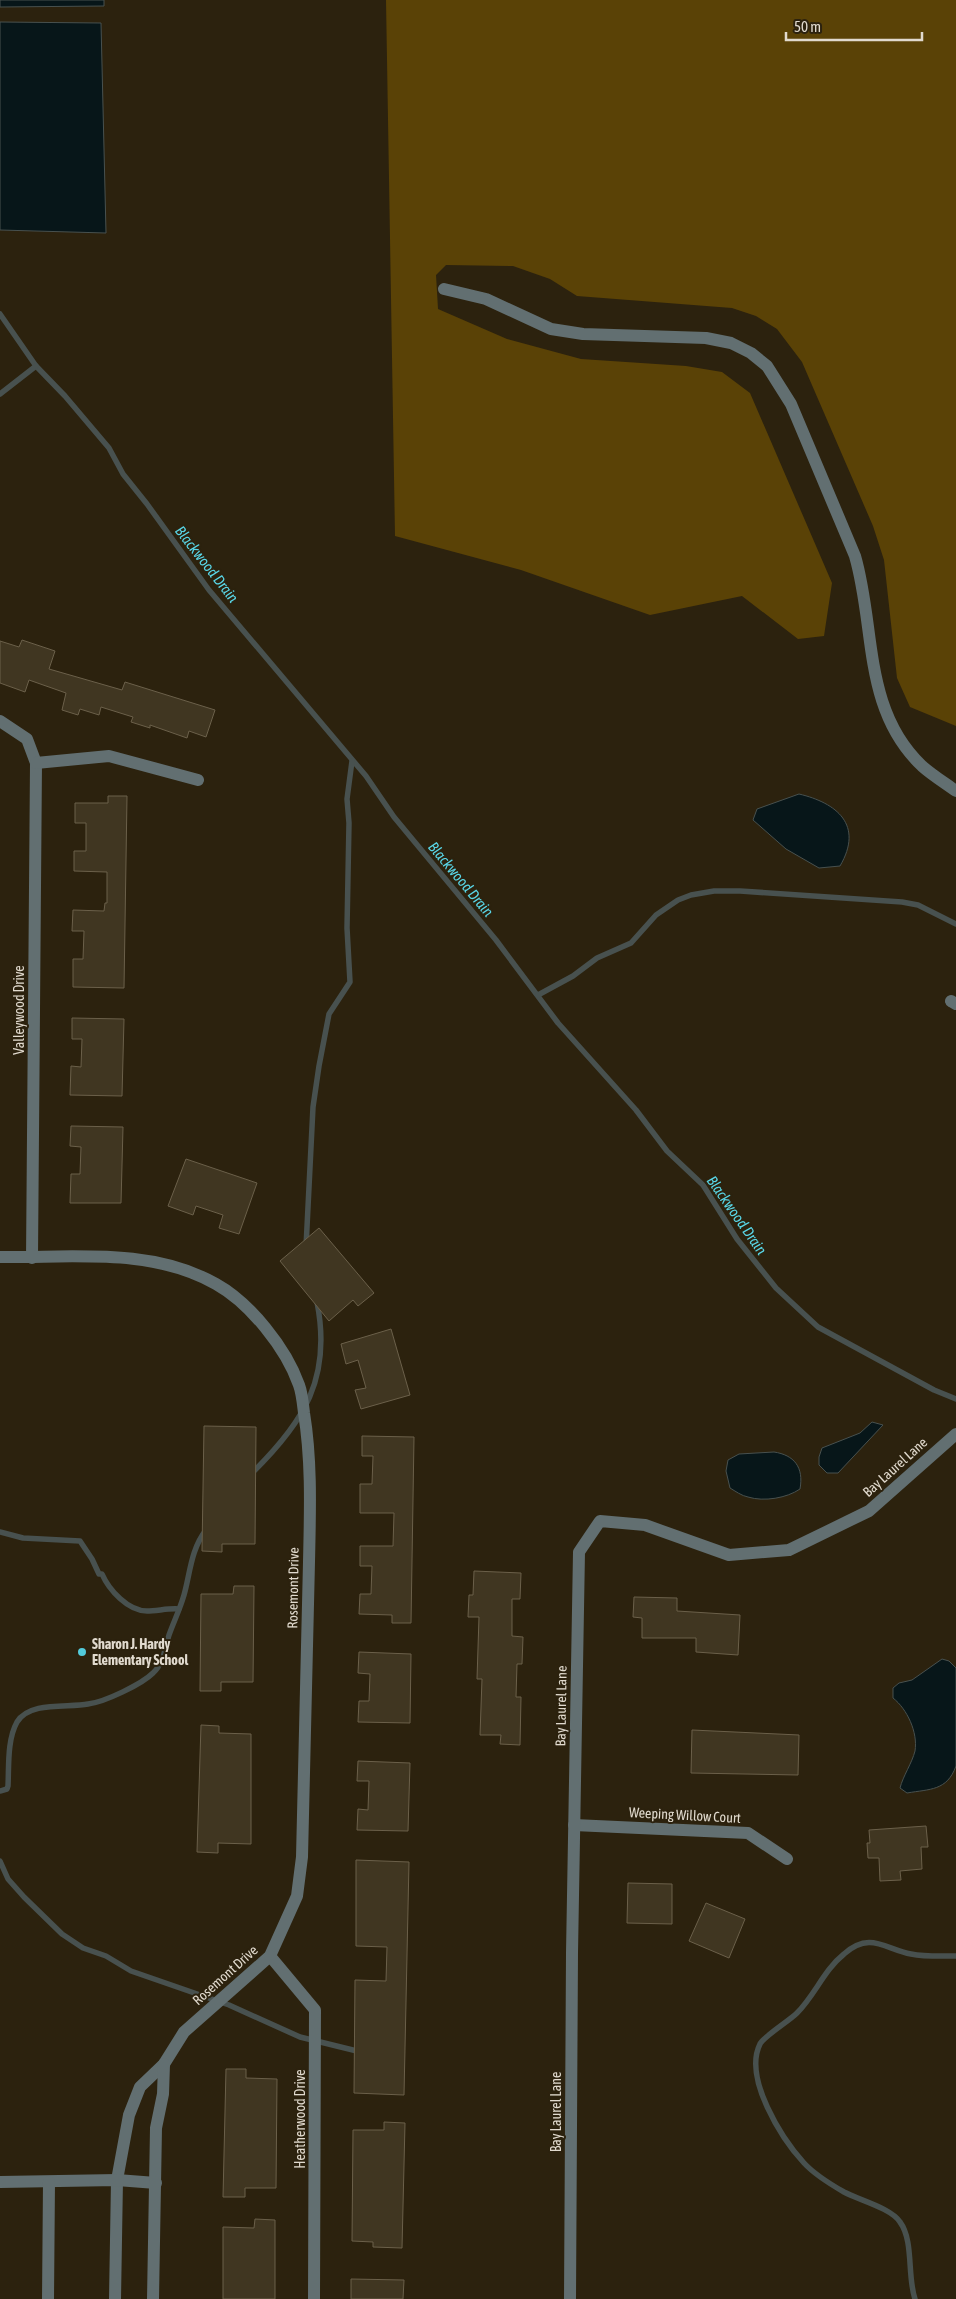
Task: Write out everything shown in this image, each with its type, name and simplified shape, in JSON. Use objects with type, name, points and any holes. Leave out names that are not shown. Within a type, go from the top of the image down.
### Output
[{"type":"street","points":[[444,289],[486,299],[551,329],[583,334],[706,338],[731,343],[751,353],[767,366],[791,404],[855,556],[863,582],[868,627],[881,704],[892,727],[913,756],[922,766],[956,791]]},
{"type":"street","name":"Valleywood Drive","points":[[0,721],[27,738],[36,763],[32,1258]]},
{"type":"street","points":[[36,763],[109,756],[198,780]]},
{"type":"street","name":"Rosemont Drive","points":[[0,1257],[152,1260],[180,1268],[216,1284],[249,1308],[273,1337],[300,1385],[308,1439],[309,1524],[302,1857],[297,1896],[270,1956],[184,2032],[164,2064],[140,2087],[129,2115],[117,2180],[115,2299]]},
{"type":"street","name":"Bay Laurel Lane","points":[[570,2299],[574,1825],[579,1552],[600,1521],[645,1525],[729,1556],[789,1550],[869,1511],[956,1434]]},
{"type":"street","name":"Weeping Willow Court","points":[[574,1825],[748,1833],[787,1859]]},
{"type":"street","name":"Heatherwood Drive","points":[[270,1956],[315,2010],[314,2299]]},
{"type":"street","points":[[153,2299],[156,2128],[163,2094],[164,2064]]},
{"type":"street","points":[[0,2182],[117,2180],[156,2183]]},
{"type":"street","points":[[48,2299],[49,2182]]},
{"type":"shaded area","points":[[0,0],[104,0],[104,6],[0,7]]},
{"type":"shaded area","points":[[386,0],[956,0],[956,726],[910,707],[897,678],[884,560],[873,526],[802,362],[777,329],[756,316],[732,308],[577,296],[550,279],[513,266],[446,265],[436,275],[438,309],[507,339],[581,359],[686,366],[722,372],[750,393],[832,583],[824,636],[798,639],[742,596],[650,615],[521,570],[395,536]]},
{"type":"shaded area","points":[[0,22],[101,23],[106,233],[0,230]]},
{"type":"shaded area","points":[[799,794],[825,803],[843,818],[848,828],[849,839],[847,852],[840,866],[819,868],[786,849],[753,820],[757,809]]},
{"type":"shaded area","points":[[872,1422],[883,1425],[838,1473],[827,1473],[819,1465],[822,1448],[860,1433]]},
{"type":"shaded area","points":[[774,1452],[787,1456],[796,1463],[800,1474],[800,1489],[782,1497],[761,1499],[746,1496],[730,1488],[726,1471],[728,1460],[739,1454]]},
{"type":"shaded area","points":[[942,1659],[949,1661],[956,1668],[956,1766],[948,1780],[943,1784],[930,1789],[907,1793],[900,1788],[915,1751],[915,1736],[903,1708],[893,1698],[893,1688],[899,1683],[912,1680]]},
{"type":"building","points":[[22,640],[55,651],[49,669],[122,690],[125,682],[215,710],[206,737],[189,731],[187,738],[150,725],[150,728],[131,722],[133,717],[101,707],[99,715],[80,709],[78,715],[62,710],[66,693],[29,680],[25,692],[0,683],[0,641],[19,647]]},
{"type":"building","points":[[108,796],[127,796],[124,988],[73,987],[73,959],[83,959],[84,931],[72,931],[73,910],[104,911],[105,903],[107,903],[107,872],[74,871],[74,851],[86,851],[86,823],[75,823],[75,803],[108,803]]},
{"type":"building","points":[[72,1018],[124,1019],[122,1096],[70,1095],[71,1066],[81,1067],[82,1039],[72,1039]]},
{"type":"building","points":[[71,1126],[123,1127],[121,1203],[70,1203],[71,1174],[80,1174],[81,1147],[70,1146]]},
{"type":"building","points":[[186,1159],[257,1183],[239,1234],[219,1228],[223,1215],[196,1206],[193,1215],[168,1206]]},
{"type":"building","points":[[319,1228],[374,1293],[358,1306],[353,1300],[329,1321],[280,1261]]},
{"type":"building","points":[[391,1329],[410,1395],[361,1409],[355,1390],[366,1388],[358,1360],[346,1364],[341,1344]]},
{"type":"building","points":[[204,1426],[256,1427],[255,1544],[222,1544],[222,1552],[202,1551]]},
{"type":"building","points":[[362,1436],[414,1437],[411,1623],[392,1623],[392,1615],[359,1614],[360,1594],[371,1594],[372,1566],[360,1566],[360,1546],[393,1546],[394,1513],[360,1513],[360,1484],[372,1484],[373,1456],[362,1456]]},
{"type":"building","points":[[474,1571],[521,1573],[520,1599],[512,1599],[512,1636],[523,1637],[522,1664],[517,1664],[516,1697],[521,1697],[520,1745],[500,1744],[501,1735],[480,1735],[482,1679],[477,1679],[479,1617],[468,1617],[469,1595],[473,1595]]},
{"type":"building","points":[[234,1586],[254,1586],[253,1682],[221,1682],[221,1691],[200,1691],[201,1594],[233,1594]]},
{"type":"building","points":[[634,1597],[677,1598],[677,1611],[740,1615],[738,1655],[696,1652],[696,1638],[642,1638],[642,1618],[633,1617]]},
{"type":"building","points":[[359,1652],[411,1654],[410,1723],[358,1722],[359,1701],[369,1701],[370,1674],[358,1673]]},
{"type":"building","points":[[201,1725],[219,1726],[219,1733],[251,1734],[251,1844],[218,1843],[218,1853],[197,1852]]},
{"type":"building","points":[[692,1730],[799,1735],[798,1775],[691,1773]]},
{"type":"building","points":[[358,1761],[410,1763],[408,1831],[357,1830],[358,1809],[368,1810],[369,1781],[357,1781]]},
{"type":"building","points":[[926,1826],[928,1847],[921,1847],[922,1869],[900,1871],[901,1880],[880,1881],[879,1858],[868,1858],[867,1843],[870,1843],[869,1830]]},
{"type":"building","points":[[356,1860],[409,1862],[404,2095],[354,2093],[355,1980],[386,1981],[387,1947],[356,1946]]},
{"type":"building","points":[[628,1883],[672,1884],[672,1924],[627,1923]]},
{"type":"building","points":[[706,1903],[745,1919],[729,1958],[689,1941]]},
{"type":"building","points":[[226,2069],[246,2069],[246,2078],[277,2079],[276,2188],[245,2188],[245,2197],[223,2197]]},
{"type":"building","points":[[384,2122],[405,2123],[402,2248],[373,2247],[373,2242],[352,2241],[353,2130],[384,2130]]},
{"type":"building","points":[[255,2219],[275,2220],[275,2299],[223,2299],[223,2227],[254,2228]]},
{"type":"building","points":[[351,2279],[404,2280],[403,2299],[351,2299]]},
{"type":"waterway","name":"Blackwood Drain","points":[[0,314],[36,366],[65,396],[109,448],[123,474],[209,590],[366,776],[394,817],[496,940],[558,1023],[636,1110],[667,1151],[703,1185],[737,1239],[776,1288],[818,1327],[934,1390],[956,1399]]},
{"type":"waterway","points":[[0,394],[36,366]]},
{"type":"waterway","points":[[306,1247],[313,1107],[319,1066],[329,1014],[350,982],[347,928],[349,823],[347,799],[352,761]]},
{"type":"waterway","points":[[538,995],[573,976],[597,958],[631,943],[656,915],[678,900],[691,895],[714,891],[740,891],[902,902],[918,905],[956,924]]},
{"type":"waterway","points":[[252,1473],[286,1435],[310,1397],[317,1376],[320,1354],[321,1329],[317,1302]]},
{"type":"waterway","points":[[0,1791],[7,1789],[8,1786],[9,1754],[12,1737],[17,1722],[23,1715],[40,1708],[80,1705],[104,1700],[141,1682],[157,1669],[162,1660],[182,1600],[194,1553],[206,1530]]},
{"type":"waterway","points":[[0,1532],[23,1538],[80,1541],[99,1574],[102,1574],[109,1587],[126,1604],[147,1611],[179,1609]]},
{"type":"waterway","points":[[0,1861],[8,1879],[24,1897],[62,1934],[83,1948],[106,1956],[131,1971],[229,2005],[300,2037],[361,2052]]},
{"type":"waterway","points":[[915,2299],[911,2280],[909,2249],[900,2222],[882,2208],[833,2186],[804,2163],[785,2139],[767,2107],[757,2074],[756,2058],[762,2041],[797,2013],[831,1967],[853,1947],[870,1943],[917,1955],[956,1956]]},
{"type":"place","name":"Sharon J. Hardy Elementary School","points":[[82,1652]]}]
